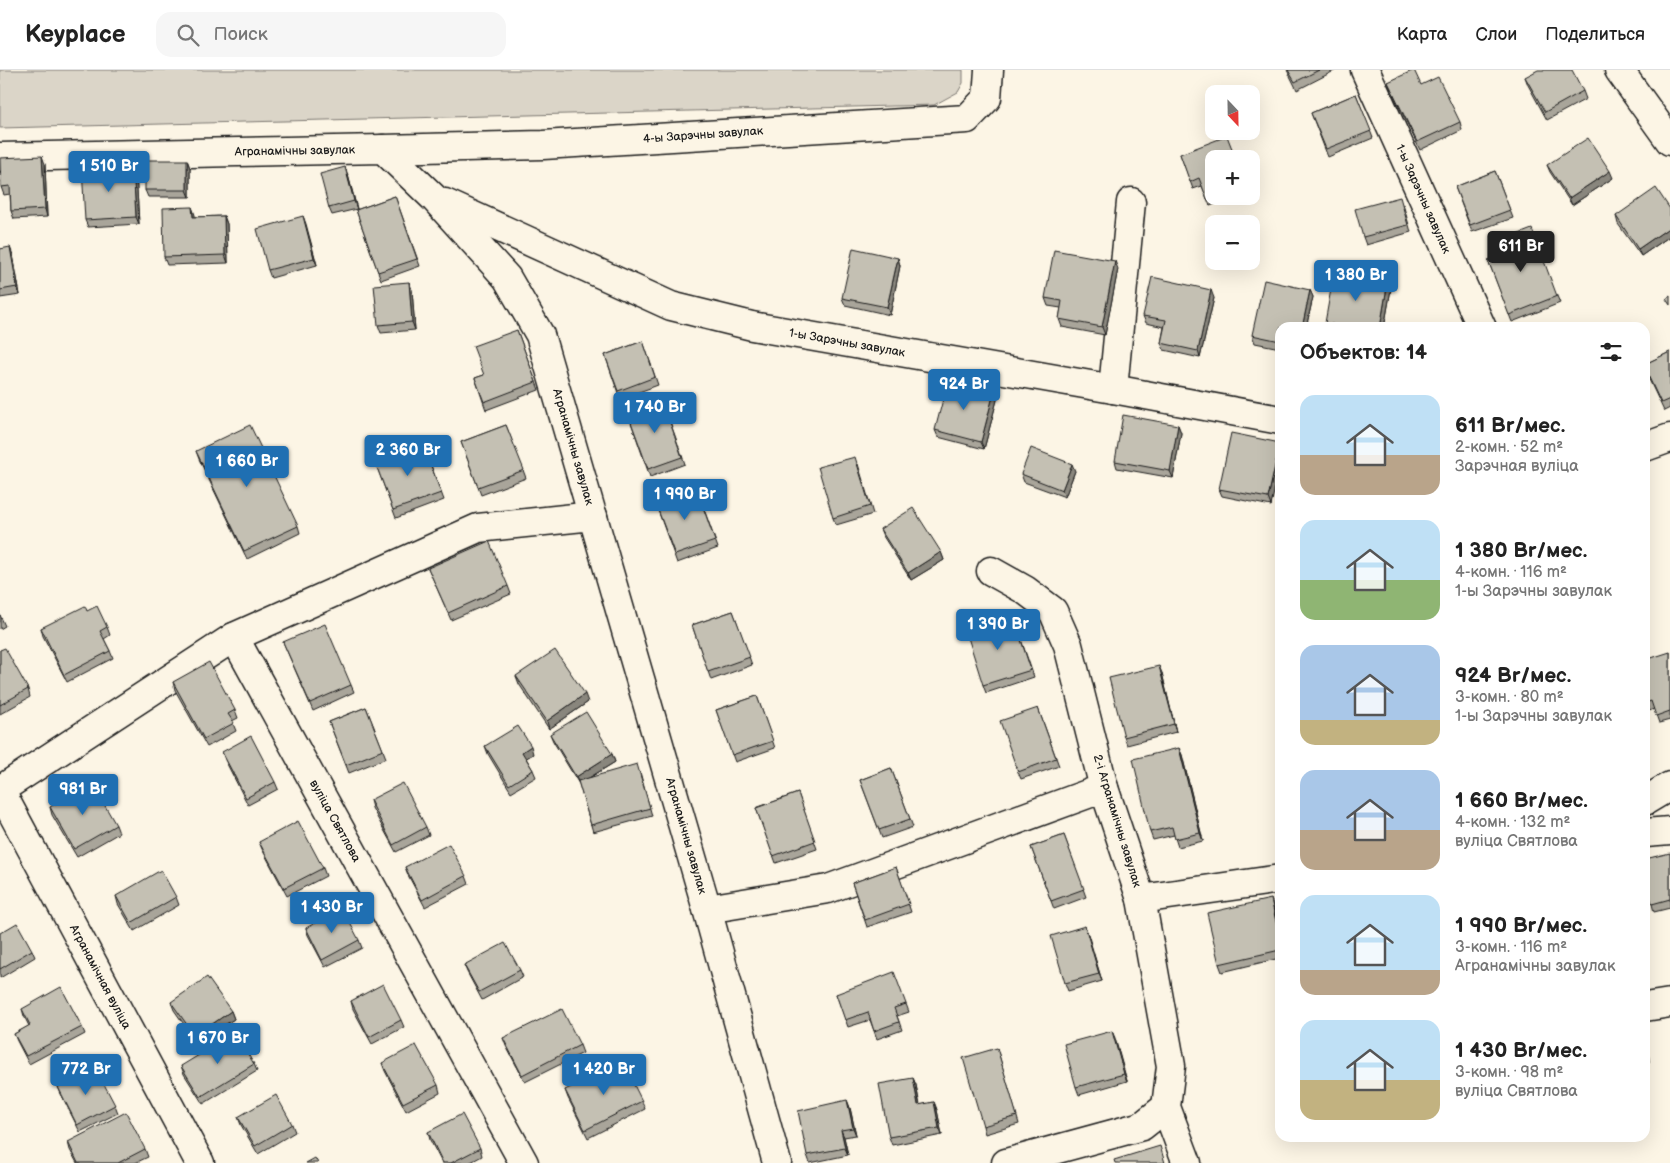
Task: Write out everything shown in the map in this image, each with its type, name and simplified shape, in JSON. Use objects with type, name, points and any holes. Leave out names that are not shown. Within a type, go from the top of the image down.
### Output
[{"type":"street","name":"4-ы Зарэчны завулак","points":[[383,149],[543,145],[967,119],[987,98],[989,70]]},
{"type":"street","name":"1-ы Зарэчны завулак","points":[[1365,70],[1479,322]]},
{"type":"street","points":[[1619,70],[1670,141]]},
{"type":"street","name":"Агранамічны завулак","points":[[0,157],[383,149],[435,199],[506,278],[540,335],[707,910],[777,1163]]},
{"type":"street","name":"1-ы Зарэчны завулак","points":[[435,199],[671,306],[752,326],[1275,419]]},
{"type":"street","points":[[1113,389],[1131,202]]},
{"type":"street","points":[[1650,445],[1670,438]]},
{"type":"street","points":[[0,790],[234,637],[478,528],[593,516]]},
{"type":"street","name":"2-і Агранамічны завулак","points":[[991,571],[1025,590],[1053,612],[1068,645],[1104,788],[1141,899],[1171,1066],[1166,1107]]},
{"type":"street","name":"вуліца Святлова","points":[[234,637],[524,1163]]},
{"type":"street","points":[[1650,798],[1670,786]]},
{"type":"street","points":[[707,910],[828,889],[1104,788]]},
{"type":"street","name":"Агранамічная вуліца","points":[[0,790],[200,1163]]},
{"type":"street","points":[[1650,833],[1670,831]]},
{"type":"street","points":[[1141,899],[1275,880]]},
{"type":"street","points":[[1650,1006],[1670,1003]]},
{"type":"street","points":[[1006,1163],[1142,1126],[1166,1107],[1187,1163]]},
{"type":"shaded area","points":[[0,70],[963,70],[963,83],[958,92],[934,105],[0,128]]},
{"type":"building","points":[[1288,70],[1319,70],[1295,82]]},
{"type":"building","points":[[1414,70],[1421,85],[1438,77],[1460,122],[1417,142],[1388,82]]},
{"type":"building","points":[[1538,70],[1572,70],[1583,91],[1545,112],[1525,77]]},
{"type":"building","points":[[1356,94],[1371,131],[1326,149],[1311,113]]},
{"type":"building","points":[[1588,138],[1610,171],[1569,198],[1547,165]]},
{"type":"building","points":[[1217,140],[1229,140],[1232,150],[1205,150],[1205,194],[1199,178],[1190,182],[1180,154]]},
{"type":"building","points":[[42,156],[45,209],[11,211],[10,186],[1,187],[0,158]]},
{"type":"building","points":[[145,160],[187,160],[187,190],[145,190]]},
{"type":"building","points":[[133,165],[136,217],[85,220],[82,168]]},
{"type":"building","points":[[345,167],[354,201],[329,208],[320,174]]},
{"type":"building","points":[[1495,171],[1510,210],[1470,225],[1455,187]]},
{"type":"building","points":[[1656,188],[1670,209],[1670,227],[1638,249],[1616,216]]},
{"type":"building","points":[[395,196],[417,259],[378,272],[356,210]]},
{"type":"building","points":[[1400,197],[1408,225],[1363,237],[1355,209]]},
{"type":"building","points":[[192,207],[193,217],[224,216],[225,255],[164,257],[163,208]]},
{"type":"building","points":[[303,216],[314,258],[268,270],[257,229]]},
{"type":"building","points":[[1532,229],[1557,296],[1509,315],[1488,260],[1498,257],[1493,244]]},
{"type":"building","points":[[10,247],[17,287],[0,290],[0,249]]},
{"type":"building","points":[[853,248],[898,258],[887,307],[842,298]]},
{"type":"building","points":[[1054,250],[1115,261],[1102,327],[1059,319],[1062,301],[1045,298]]},
{"type":"building","points":[[1334,272],[1388,281],[1381,322],[1325,322]]},
{"type":"building","points":[[1152,277],[1211,290],[1198,351],[1161,343],[1166,320],[1143,316]]},
{"type":"building","points":[[1264,280],[1310,290],[1303,322],[1275,322],[1275,340],[1252,335]]},
{"type":"building","points":[[409,282],[412,322],[378,325],[374,285]]},
{"type":"building","points":[[1670,296],[1670,305],[1666,299]]},
{"type":"building","points":[[517,330],[536,382],[484,402],[475,378],[484,375],[473,346]]},
{"type":"building","points":[[643,341],[655,377],[618,391],[605,355]]},
{"type":"building","points":[[1670,352],[1670,399],[1661,403],[1650,380],[1650,362]]},
{"type":"building","points":[[948,380],[994,392],[981,442],[935,430]]},
{"type":"building","points":[[662,399],[682,457],[648,469],[627,411]]},
{"type":"building","points":[[1123,415],[1178,425],[1170,471],[1115,461]]},
{"type":"building","points":[[250,425],[298,526],[244,551],[196,451]]},
{"type":"building","points":[[506,425],[524,470],[478,487],[461,442]]},
{"type":"building","points":[[1231,433],[1275,442],[1275,466],[1268,498],[1219,489]]},
{"type":"building","points":[[423,444],[441,493],[393,510],[375,462]]},
{"type":"building","points":[[1031,448],[1072,464],[1062,490],[1021,474]]},
{"type":"building","points":[[855,457],[870,506],[833,518],[818,467]]},
{"type":"building","points":[[696,487],[715,541],[675,555],[655,502]]},
{"type":"building","points":[[913,508],[941,552],[908,573],[880,529]]},
{"type":"building","points":[[489,541],[508,586],[448,613],[428,568]]},
{"type":"building","points":[[85,606],[87,611],[97,606],[107,627],[100,631],[110,651],[64,675],[41,628]]},
{"type":"building","points":[[733,611],[750,657],[708,672],[692,625]]},
{"type":"building","points":[[1013,616],[1031,670],[983,685],[966,631]]},
{"type":"building","points":[[325,624],[351,685],[310,703],[283,642]]},
{"type":"building","points":[[5,648],[28,689],[0,705],[0,650]]},
{"type":"building","points":[[555,650],[585,694],[547,721],[516,676]]},
{"type":"building","points":[[1670,652],[1670,711],[1656,716],[1650,701],[1650,658]]},
{"type":"building","points":[[209,662],[235,710],[228,714],[234,723],[204,739],[173,682]]},
{"type":"building","points":[[1159,666],[1174,724],[1124,737],[1109,678]]},
{"type":"building","points":[[757,696],[773,741],[732,755],[716,710]]},
{"type":"building","points":[[366,707],[383,750],[346,765],[329,722]]},
{"type":"building","points":[[1038,708],[1056,758],[1018,772],[1000,721]]},
{"type":"building","points":[[586,712],[612,754],[576,777],[550,734]]},
{"type":"building","points":[[518,726],[531,746],[522,752],[533,770],[509,785],[485,746]]},
{"type":"building","points":[[251,736],[275,782],[246,798],[222,752]]},
{"type":"building","points":[[1179,748],[1200,833],[1175,839],[1172,827],[1150,832],[1133,759]]},
{"type":"building","points":[[637,764],[650,808],[591,825],[578,781]]},
{"type":"building","points":[[891,768],[910,819],[879,830],[860,780]]},
{"type":"building","points":[[92,783],[116,825],[74,849],[50,807]]},
{"type":"building","points":[[403,783],[426,827],[393,845],[370,800]]},
{"type":"building","points":[[798,793],[815,841],[773,856],[756,808]]},
{"type":"building","points":[[298,821],[323,868],[284,888],[259,842]]},
{"type":"building","points":[[1064,835],[1084,889],[1051,901],[1031,847]]},
{"type":"building","points":[[449,844],[466,876],[422,900],[405,867]]},
{"type":"building","points":[[1670,853],[1670,899],[1652,904],[1650,897],[1650,858]]},
{"type":"building","points":[[896,867],[909,904],[865,920],[852,883]]},
{"type":"building","points":[[161,870],[176,897],[131,923],[116,896]]},
{"type":"building","points":[[1271,899],[1275,917],[1275,951],[1219,964],[1207,913]]},
{"type":"building","points":[[342,908],[359,940],[322,960],[306,928]]},
{"type":"building","points":[[17,923],[32,950],[0,969],[0,933]]},
{"type":"building","points":[[1085,926],[1099,974],[1065,983],[1051,936]]},
{"type":"building","points":[[505,943],[520,970],[479,992],[464,965]]},
{"type":"building","points":[[894,972],[906,1004],[894,1008],[899,1022],[874,1031],[868,1012],[845,1020],[836,994]]},
{"type":"building","points":[[207,977],[231,1011],[195,1036],[171,1002]]},
{"type":"building","points":[[383,984],[401,1020],[369,1037],[351,1001]]},
{"type":"building","points":[[61,987],[82,1027],[26,1056],[14,1034],[30,1025],[22,1009]]},
{"type":"building","points":[[562,1009],[580,1045],[522,1075],[503,1038]]},
{"type":"building","points":[[1112,1031],[1124,1074],[1076,1087],[1064,1044]]},
{"type":"building","points":[[235,1033],[254,1064],[200,1097],[181,1066]]},
{"type":"building","points":[[416,1045],[438,1085],[403,1103],[382,1063]]},
{"type":"building","points":[[997,1048],[1017,1116],[983,1126],[963,1058]]},
{"type":"building","points":[[622,1061],[642,1101],[585,1130],[565,1090]]},
{"type":"building","points":[[95,1067],[115,1105],[77,1125],[58,1087]]},
{"type":"building","points":[[913,1078],[918,1105],[934,1102],[939,1128],[889,1137],[879,1084]]},
{"type":"building","points":[[276,1095],[292,1124],[255,1146],[238,1117]]},
{"type":"building","points":[[847,1100],[853,1128],[841,1130],[845,1148],[807,1155],[798,1111]]},
{"type":"building","points":[[126,1112],[145,1149],[118,1163],[78,1163],[68,1142]]},
{"type":"building","points":[[462,1114],[480,1148],[451,1163],[443,1163],[428,1132]]},
{"type":"building","points":[[1160,1146],[1165,1163],[1115,1163],[1114,1160]]},
{"type":"building","points":[[315,1158],[318,1163],[306,1163]]}]
